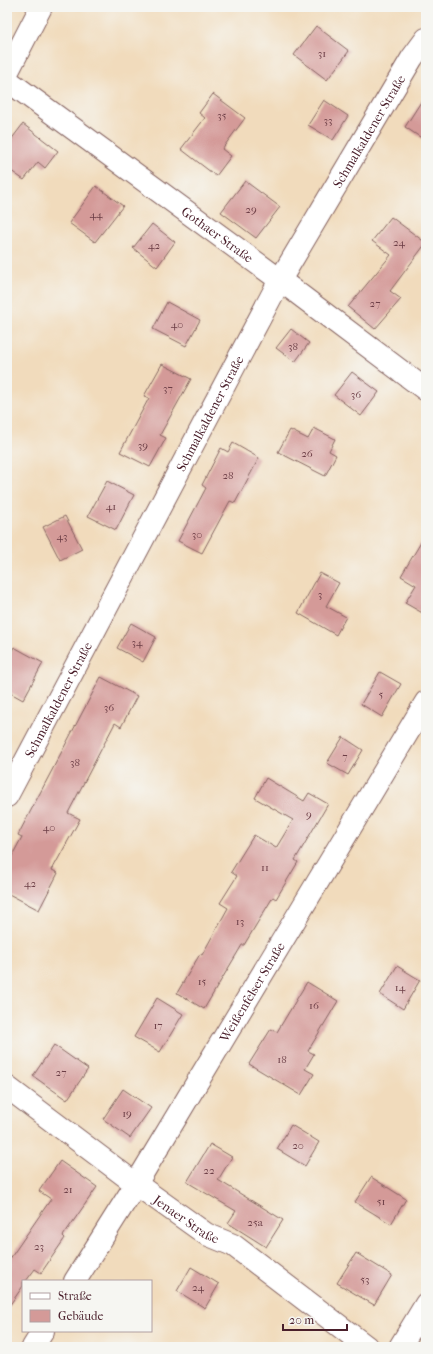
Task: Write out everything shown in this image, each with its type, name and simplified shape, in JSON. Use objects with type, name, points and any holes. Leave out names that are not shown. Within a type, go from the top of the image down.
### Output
[{"type":"street","points":[[7,73],[41,7]]},
{"type":"street","name":"Schmalkaldener Straße","points":[[7,796],[280,280],[412,58],[426,39]]},
{"type":"street","name":"Gothaer Straße","points":[[7,80],[280,280],[426,390]]},
{"type":"street","name":"Weißenfelser Straße","points":[[76,1280],[136,1184],[426,702]]},
{"type":"street","name":"Jenaer Straße","points":[[7,1087],[136,1184],[206,1234],[233,1246],[367,1347]]},
{"type":"street","points":[[400,1347],[426,1304]]},
{"type":"street","points":[[33,1347],[42,1332]]},
{"type":"building","points":[[316,26],[349,51],[327,80],[294,55]]},
{"type":"building","points":[[213,94],[245,118],[222,149],[231,156],[216,176],[181,149],[205,118],[199,113]]},
{"type":"building","points":[[426,94],[426,141],[405,127]]},
{"type":"building","points":[[324,100],[348,116],[333,140],[308,125]]},
{"type":"building","points":[[23,124],[58,151],[45,168],[38,162],[24,180],[7,168],[7,145]]},
{"type":"building","points":[[245,181],[280,207],[256,238],[221,212]]},
{"type":"building","points":[[96,186],[123,206],[95,242],[69,223]]},
{"type":"building","points":[[391,217],[426,243],[390,291],[401,299],[375,329],[348,307],[391,255],[372,241]]},
{"type":"building","points":[[152,224],[175,242],[157,267],[133,248]]},
{"type":"building","points":[[167,302],[200,320],[186,346],[153,329]]},
{"type":"building","points":[[291,329],[309,343],[295,362],[276,348]]},
{"type":"building","points":[[162,364],[191,379],[160,435],[166,438],[150,467],[120,452],[149,398],[144,396]]},
{"type":"building","points":[[352,372],[379,392],[361,416],[334,395]]},
{"type":"building","points":[[314,428],[335,439],[329,451],[336,455],[325,476],[278,452],[290,430],[308,439]]},
{"type":"building","points":[[233,443],[259,458],[235,503],[230,501],[202,553],[178,541],[206,488],[202,485],[221,448],[228,452]]},
{"type":"building","points":[[107,481],[134,495],[116,530],[88,516]]},
{"type":"building","points":[[65,516],[82,549],[60,560],[43,527]]},
{"type":"building","points":[[426,534],[426,615],[405,603],[416,585],[401,576]]},
{"type":"building","points":[[320,573],[339,583],[326,606],[346,617],[336,635],[298,613]]},
{"type":"building","points":[[131,623],[156,637],[143,662],[117,648]]},
{"type":"building","points":[[14,647],[43,663],[23,700],[7,691],[7,660]]},
{"type":"building","points":[[380,672],[401,684],[382,717],[361,704]]},
{"type":"building","points":[[101,677],[137,696],[121,727],[115,723],[68,813],[80,819],[52,870],[58,873],[39,910],[7,893],[7,865],[22,837],[18,835]]},
{"type":"building","points":[[343,737],[363,750],[348,775],[327,763]]},
{"type":"building","points":[[266,778],[304,801],[309,793],[328,804],[295,860],[298,862],[276,899],[273,897],[244,945],[242,945],[204,1009],[177,993],[200,954],[202,955],[228,908],[220,903],[237,876],[231,872],[254,835],[276,848],[293,820],[255,798]]},
{"type":"building","points":[[397,966],[420,980],[403,1009],[380,994]]},
{"type":"building","points":[[307,982],[338,1001],[308,1051],[314,1054],[305,1069],[314,1074],[301,1095],[249,1064],[271,1029],[277,1032]]},
{"type":"building","points":[[157,998],[183,1014],[160,1052],[134,1037]]},
{"type":"building","points":[[54,1045],[88,1069],[67,1100],[33,1076]]},
{"type":"building","points":[[123,1089],[151,1108],[130,1138],[103,1119]]},
{"type":"building","points":[[291,1125],[319,1142],[305,1166],[277,1149]]},
{"type":"building","points":[[210,1144],[232,1157],[218,1180],[283,1220],[266,1247],[228,1223],[236,1211],[187,1182]]},
{"type":"building","points":[[60,1161],[97,1187],[63,1236],[65,1238],[41,1273],[35,1269],[27,1280],[22,1280],[22,1287],[7,1309],[7,1263],[51,1199],[39,1191]]},
{"type":"building","points":[[371,1177],[406,1199],[391,1224],[355,1202]]},
{"type":"building","points":[[356,1253],[392,1275],[374,1305],[337,1283]]},
{"type":"building","points":[[191,1267],[219,1284],[205,1308],[177,1291]]}]
